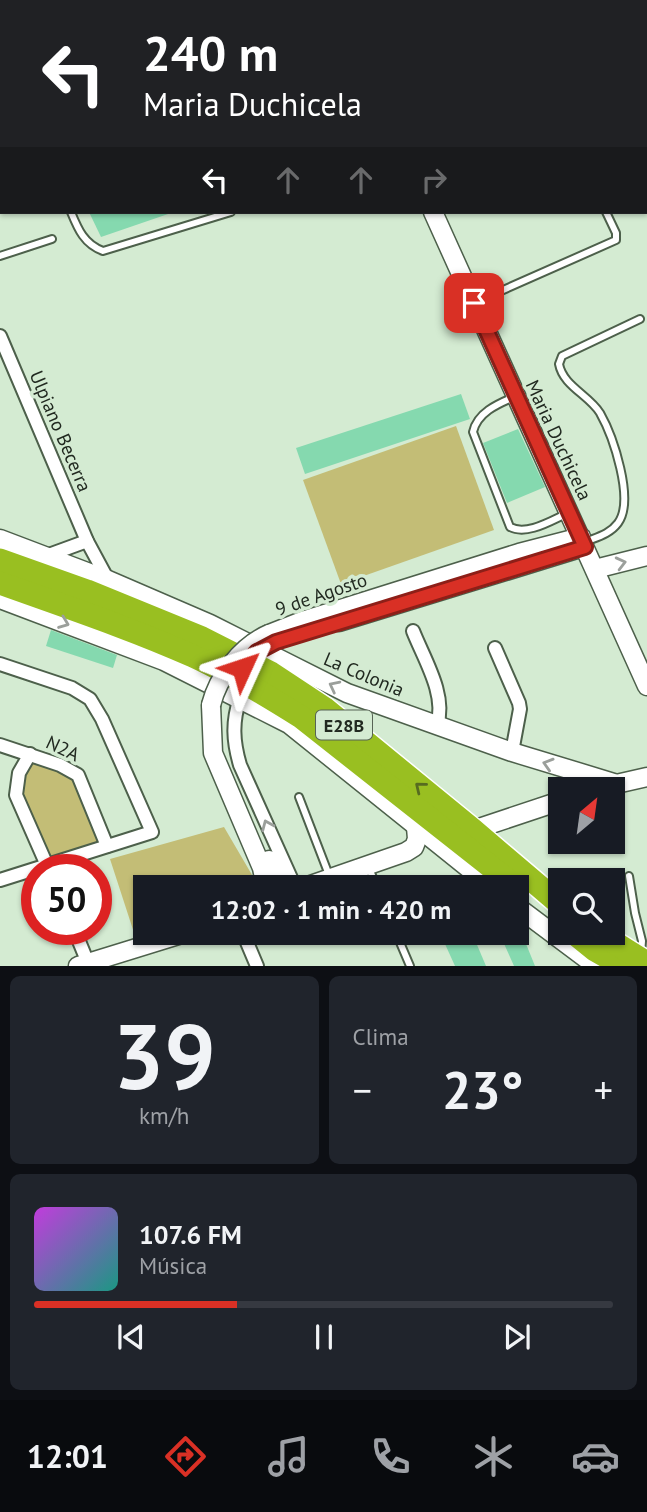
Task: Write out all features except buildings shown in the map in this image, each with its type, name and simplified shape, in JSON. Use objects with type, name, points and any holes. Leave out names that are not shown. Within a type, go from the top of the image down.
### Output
[{"type":"highway","name":"E28B","points":[[0,560],[87,591],[202,638],[271,673],[324,708],[548,894]]},
{"type":"highway","name":"E28B","points":[[0,583],[160,642],[195,657],[266,695],[301,717],[501,875]]},
{"type":"highway","name":"E28B","points":[[529,897],[548,912]]},
{"type":"highway","points":[[589,945],[595,950],[637,963]]},
{"type":"highway","points":[[614,945],[637,963]]},
{"type":"main road","name":"Maria Duchicela","points":[[434,214],[647,686]]},
{"type":"main road","name":"La Colonia","points":[[0,540],[108,580],[210,624],[347,693],[512,752],[594,777]]},
{"type":"main road","name":"9 de Agosto","points":[[263,875],[213,753],[216,709],[230,683],[257,652],[272,638],[583,542]]},
{"type":"main road","points":[[595,569],[647,556]]},
{"type":"main road","points":[[0,599],[164,661],[289,724],[476,875]]},
{"type":"main road","name":"9 de Agosto","points":[[216,709],[222,751],[274,875]]},
{"type":"main road","points":[[625,781],[647,777]]},
{"type":"main road","points":[[474,830],[548,805]]},
{"type":"main road","points":[[336,875],[414,848],[417,839],[416,827]]},
{"type":"main road","points":[[406,852],[448,853]]},
{"type":"main road","points":[[529,916],[596,966]]},
{"type":"main road","points":[[83,964],[146,945]]},
{"type":"street","name":"Ulpiano Becerra","points":[[0,336],[88,541],[108,580]]},
{"type":"street","points":[[46,556],[88,541]]},
{"type":"street","points":[[413,631],[432,675],[441,708],[438,725]]},
{"type":"street","points":[[495,648],[520,709],[512,752]]},
{"type":"street","points":[[0,664],[72,688],[90,699],[102,719],[152,832],[86,854]]},
{"type":"street","points":[[240,698],[233,723],[234,745],[240,765],[290,875]]},
{"type":"street","name":"N2A","points":[[0,745],[60,765],[78,775],[107,846]]},
{"type":"street","points":[[30,754],[19,773],[16,795],[42,854]]},
{"type":"street","points":[[0,880],[21,875]]},
{"type":"street","points":[[78,945],[83,964]]},
{"type":"street","points":[[248,945],[257,966]]},
{"type":"lane","points":[[72,214],[80,234],[94,248],[103,251],[224,214]]},
{"type":"lane","points":[[474,303],[616,240],[616,233],[607,214]]},
{"type":"lane","points":[[0,256],[52,239]]},
{"type":"lane","points":[[583,542],[607,534],[619,522],[624,495],[613,443],[599,411],[568,382],[559,364],[562,356],[640,319]]},
{"type":"lane","points":[[515,396],[489,410],[475,423],[473,432],[510,527],[518,530],[536,527],[569,512]]},
{"type":"lane","points":[[299,797],[329,875]]},
{"type":"lane","points":[[368,865],[372,875]]},
{"type":"lane","points":[[629,876],[642,941],[637,963]]},
{"type":"lane","points":[[401,945],[410,966]]},
{"type":"shaded area","points":[[456,426],[494,530],[341,584],[303,480]]},
{"type":"shaded area","points":[[32,758],[76,779],[102,843],[69,854],[45,854],[23,801],[20,786]]},
{"type":"shaded area","points":[[224,827],[252,875],[133,875],[133,930],[112,858]]},
{"type":"route","points":[[242,668],[257,652],[276,642],[585,547],[474,303]]}]
